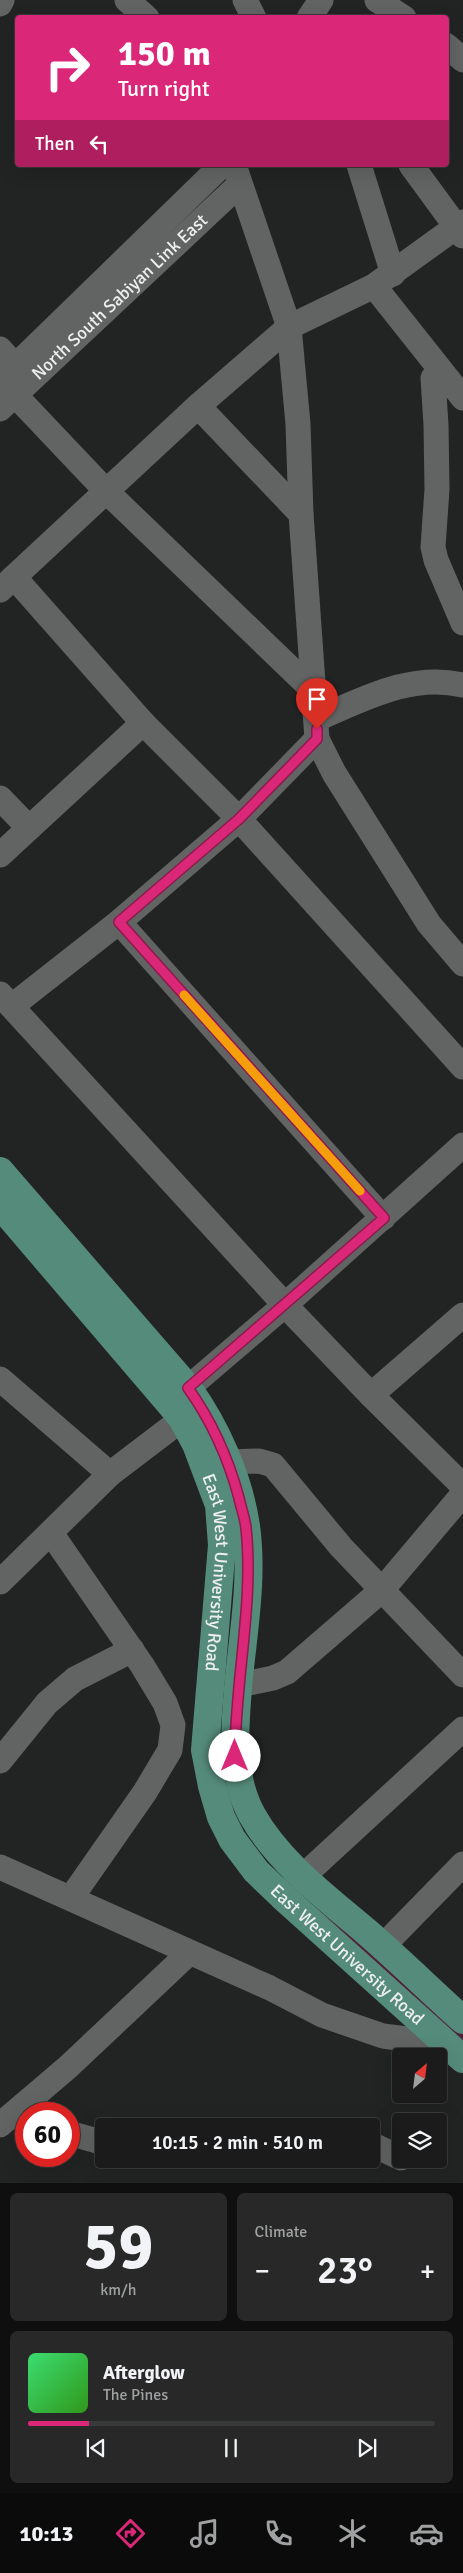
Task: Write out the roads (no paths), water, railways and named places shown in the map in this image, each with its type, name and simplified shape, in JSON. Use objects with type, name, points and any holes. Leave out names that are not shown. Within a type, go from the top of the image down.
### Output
[{"type":"main road","name":"East West University Road","points":[[0,1171],[190,1404],[196,1444],[219,1505],[222,1545],[205,1750],[212,1786],[221,1817],[232,1839],[256,1871],[282,1896],[455,2052]]},
{"type":"main road","name":"East West University Road","points":[[0,1205],[216,1433],[228,1462],[246,1526],[248,1584],[235,1756],[241,1787],[252,1814],[272,1846],[302,1876],[383,1946],[463,2020]]},
{"type":"street","points":[[0,4],[2,0]]},
{"type":"street","points":[[127,0],[144,15]]},
{"type":"street","points":[[245,0],[252,15]]},
{"type":"street","points":[[311,15],[320,0]]},
{"type":"street","points":[[377,0],[400,15]]},
{"type":"street","points":[[449,48],[463,60]]},
{"type":"street","name":"North South Sabiyan Link East","points":[[10,380],[220,167]]},
{"type":"street","points":[[359,167],[384,280],[456,389]]},
{"type":"street","points":[[413,167],[461,228],[384,280],[290,328],[198,406],[7,584],[239,819],[463,1067]]},
{"type":"street","points":[[237,174],[290,328],[298,424],[301,514],[317,729],[334,773],[429,924],[463,964]]},
{"type":"street","name":"North South Sabiyan Link East","points":[[10,380],[237,174]]},
{"type":"street","points":[[456,389],[432,378],[436,425],[437,489],[433,547],[436,560],[463,624]]},
{"type":"street","points":[[10,380],[107,492],[315,692]]},
{"type":"street","points":[[198,406],[301,514]]},
{"type":"street","points":[[460,687],[402,684],[317,729],[239,819],[119,922],[6,1000],[285,1305],[371,1395],[463,1486]]},
{"type":"street","points":[[0,855],[143,723]]},
{"type":"street","points":[[0,798],[29,828]]},
{"type":"street","points":[[119,922],[384,1218]]},
{"type":"street","points":[[0,1582],[110,1474],[190,1404],[285,1305],[463,1145]]},
{"type":"street","points":[[371,1395],[463,1315]]},
{"type":"street","points":[[0,1379],[110,1474]]},
{"type":"street","points":[[228,1462],[259,1461],[273,1465],[341,1547],[463,1676]]},
{"type":"street","points":[[239,1684],[273,1678],[287,1672],[382,1590],[463,1494]]},
{"type":"street","points":[[51,1533],[132,1650],[165,1703],[173,1725],[170,1750],[145,1792],[71,1898]]},
{"type":"street","points":[[0,1761],[48,1703],[75,1679],[132,1650]]},
{"type":"street","points":[[282,1896],[463,1729]]},
{"type":"street","points":[[383,1946],[463,1864]]},
{"type":"street","points":[[0,1867],[270,1988],[322,2015],[383,2036],[455,2052]]},
{"type":"street","points":[[43,2102],[189,1953]]},
{"type":"street","points":[[0,2125],[15,2118]]},
{"type":"street","points":[[80,2136],[95,2140]]},
{"type":"street","points":[[380,2148],[392,2154]]}]
